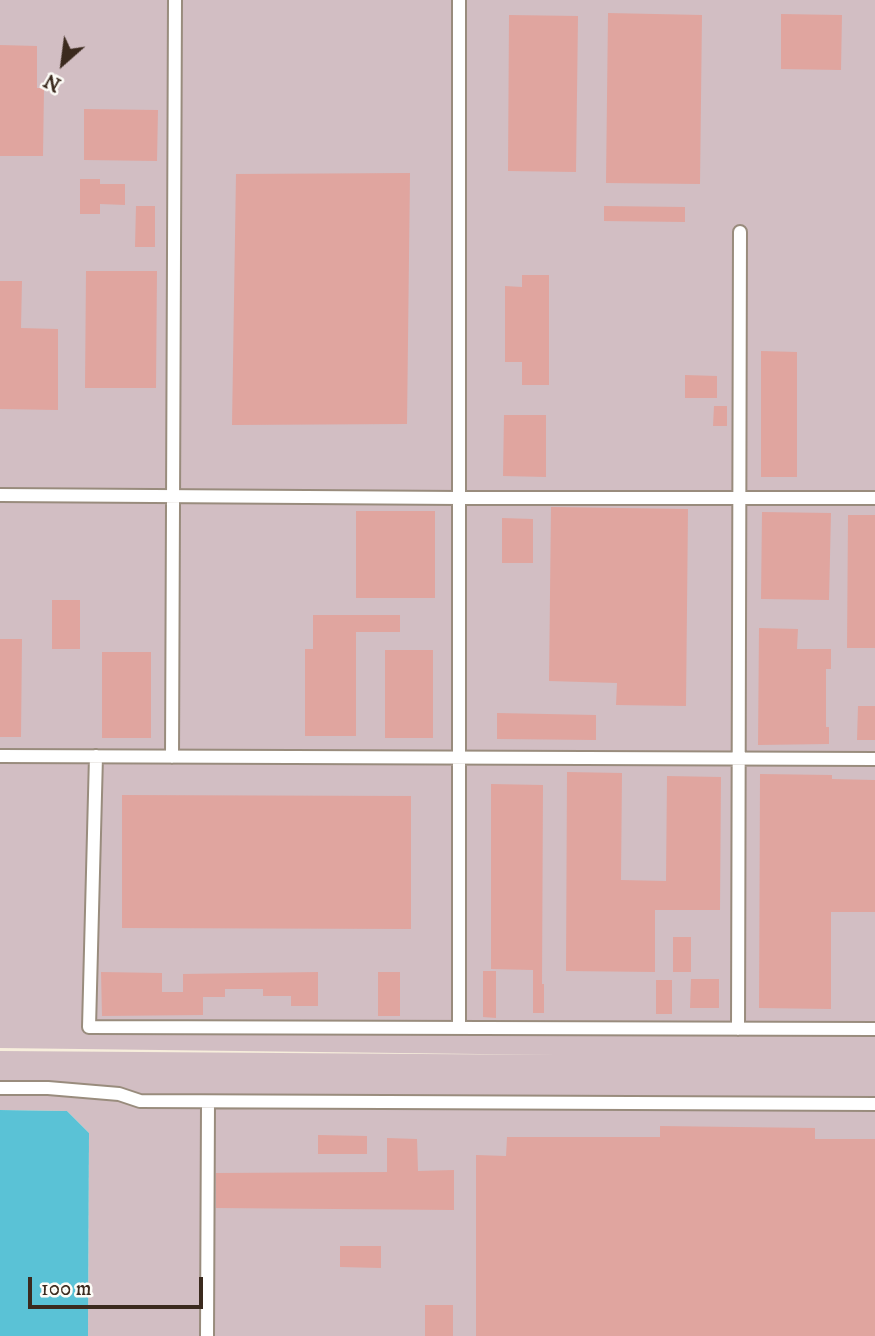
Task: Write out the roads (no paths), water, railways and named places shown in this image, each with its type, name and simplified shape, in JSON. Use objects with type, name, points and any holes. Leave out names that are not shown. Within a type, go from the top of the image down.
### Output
[{"type":"lane","points":[[172,757],[175,0]]},
{"type":"lane","points":[[458,1028],[459,0]]},
{"type":"lane","points":[[738,1029],[740,232]]},
{"type":"lane","points":[[0,495],[875,498]]},
{"type":"lane","points":[[0,755],[875,759]]},
{"type":"lane","points":[[96,757],[89,1027],[875,1029]]},
{"type":"lane","points":[[0,1088],[48,1088],[119,1094],[140,1101],[875,1104]]},
{"type":"lane","points":[[207,1336],[208,1102]]},
{"type":"water","points":[[0,1110],[67,1111],[89,1133],[88,1336],[0,1336]]}]
